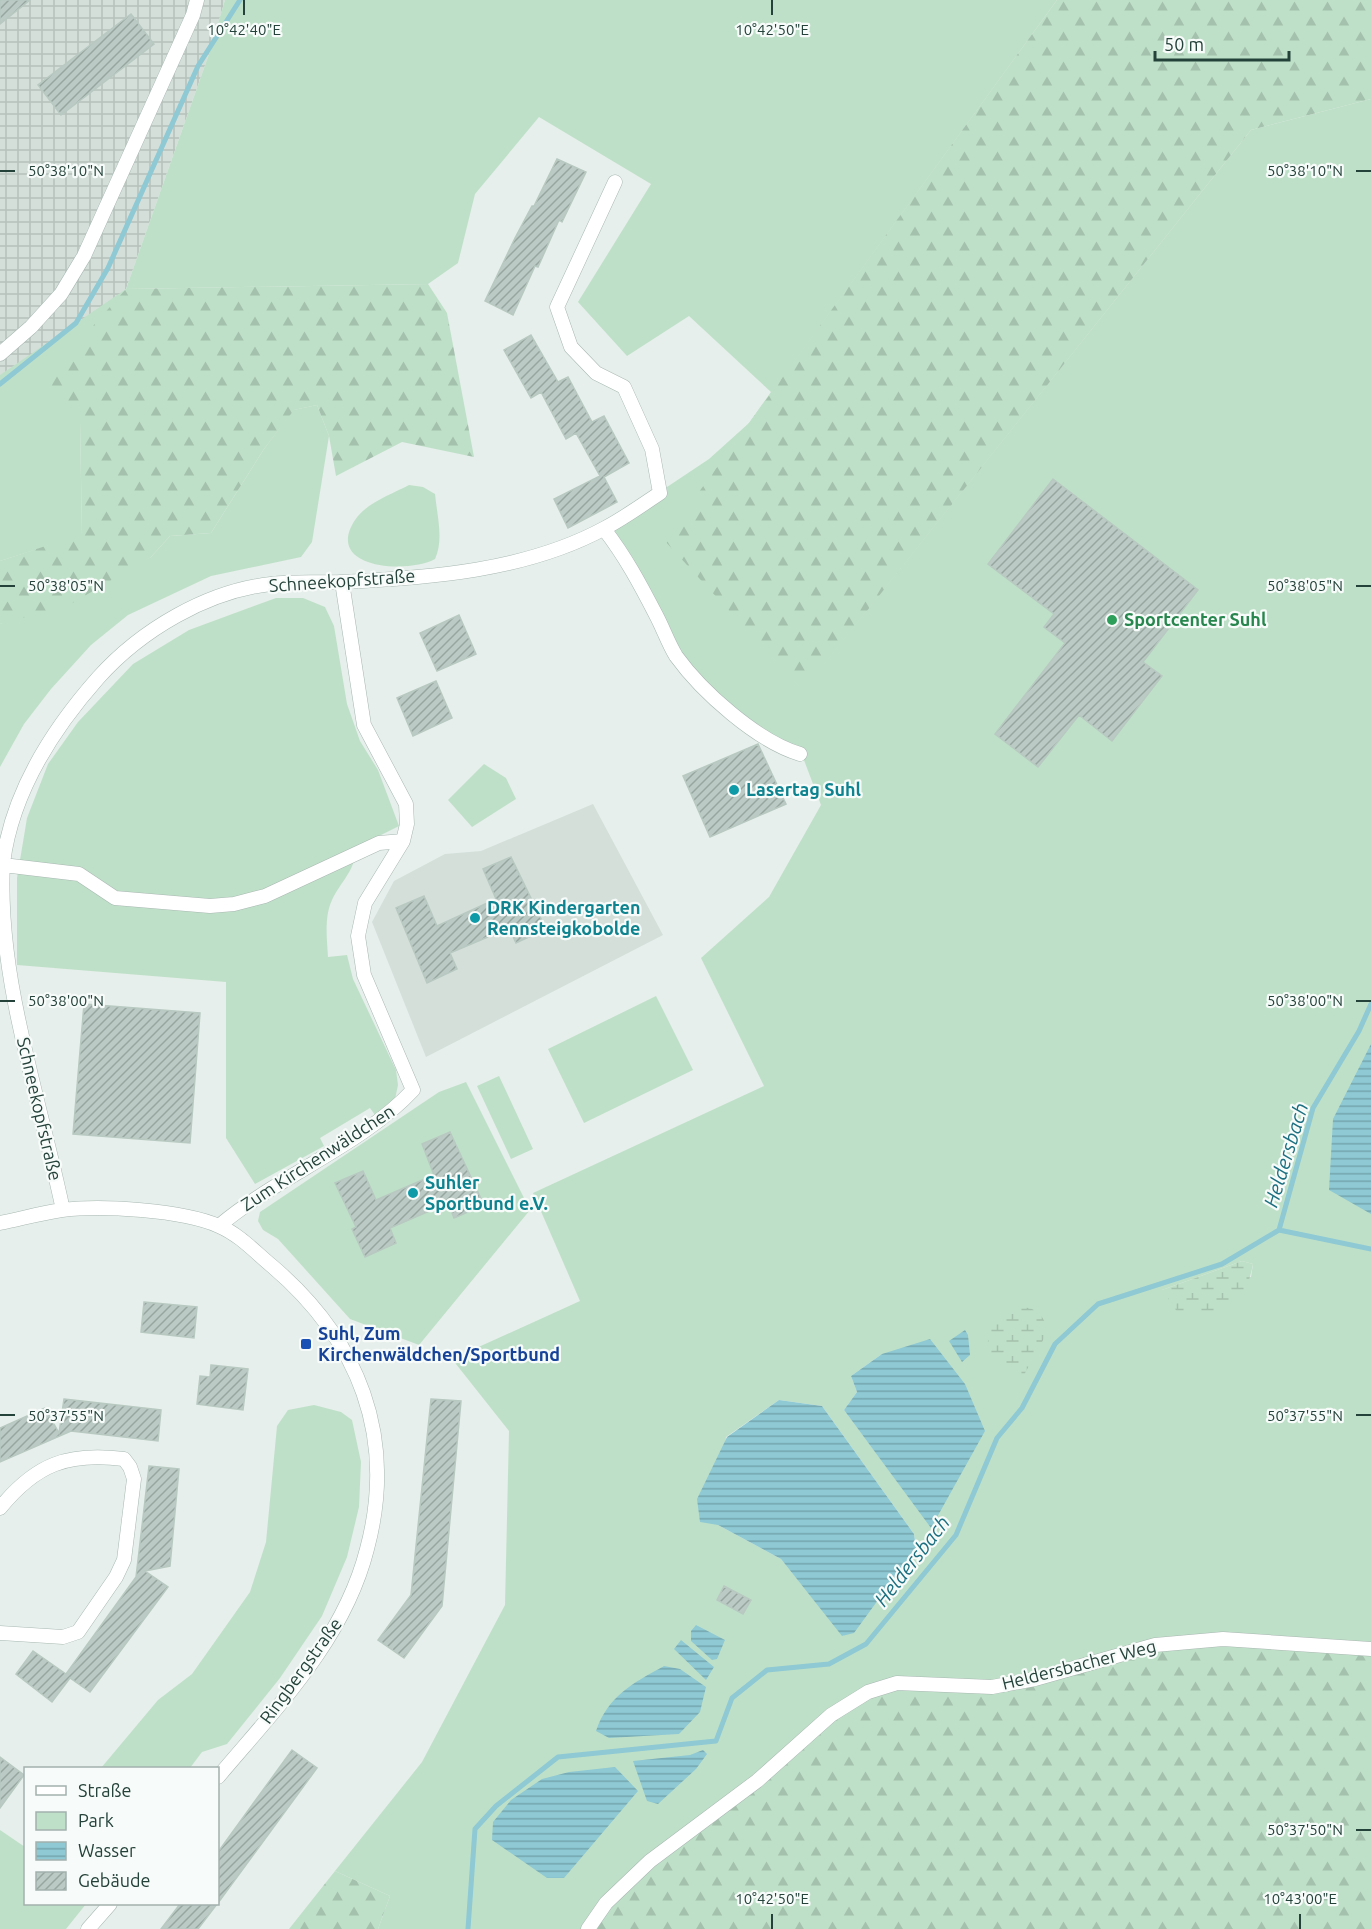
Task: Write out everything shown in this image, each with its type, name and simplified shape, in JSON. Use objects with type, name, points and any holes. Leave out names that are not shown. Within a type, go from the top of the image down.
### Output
[{"type":"street","points":[[0,354],[32,327],[62,294],[84,256],[193,15],[197,0]]},
{"type":"street","name":"Schneekopfstraße","points":[[63,1210],[33,1092],[3,939],[3,865],[18,804],[35,764],[70,709],[111,663],[148,633],[224,595],[270,584],[342,582],[446,574],[489,567],[554,550],[604,529],[660,494],[652,449],[624,387],[596,373],[571,347],[557,307],[615,182]]},
{"type":"street","points":[[604,529],[628,561],[675,654],[698,682],[750,726],[785,750],[800,754]]},
{"type":"street","name":"Zum Kirchenwäldchen","points":[[219,1226],[249,1201],[399,1105],[413,1090],[364,975],[358,936],[365,903],[403,842],[407,824],[406,804],[364,725],[342,582]]},
{"type":"street","points":[[3,865],[79,874],[115,898],[210,906],[234,904],[265,896],[379,843],[403,842]]},
{"type":"street","name":"Ringbergstraße","points":[[0,1223],[63,1210],[109,1209],[182,1216],[219,1226],[239,1236],[304,1295],[323,1317],[347,1356],[368,1402],[374,1430],[378,1469],[376,1508],[367,1550],[348,1605],[326,1643],[219,1776]]},
{"type":"street","points":[[0,1508],[24,1482],[57,1461],[104,1456],[124,1459],[134,1479],[124,1560],[116,1577],[78,1632],[63,1637],[0,1633]]},
{"type":"street","name":"Heldersbacher Weg","points":[[588,1929],[606,1903],[650,1861],[757,1780],[831,1715],[868,1692],[897,1683],[992,1687],[1035,1679],[1155,1645],[1223,1639],[1371,1649]]},
{"type":"street","points":[[88,1929],[109,1905]]},
{"type":"shaded area","points":[[0,0],[225,0],[209,54],[126,289],[0,398]]},
{"type":"shaded area","points":[[593,804],[663,935],[426,1057],[372,922],[394,881],[445,854],[481,851]]},
{"type":"green space","points":[[225,0],[1057,0],[665,540],[803,690],[1251,130],[1371,99],[1371,1649],[588,1929],[378,1929],[390,1896],[335,1871],[422,1762],[505,1605],[509,1431],[452,1359],[580,1301],[533,1193],[764,1086],[701,958],[769,897],[821,805],[799,747],[785,750],[697,682],[604,529],[709,459],[749,423],[771,392],[689,316],[627,356],[578,302],[651,184],[539,117],[475,194],[458,263],[428,284],[126,289],[209,54]],"holes":[[[1242,1261],[1253,1264],[1251,1277],[1162,1290]],[[882,1354],[931,1527],[844,1410],[857,1392],[851,1376]],[[779,1400],[822,1406],[914,1534],[916,1547],[843,1636],[781,1559],[718,1525],[726,1437]]]},
{"type":"green space","points":[[1057,0],[1371,0],[1371,99],[1251,130],[803,691],[664,540]]},
{"type":"green space","points":[[428,284],[447,313],[474,457],[402,442],[336,476],[329,436],[317,405],[294,410],[264,449],[211,533],[170,536],[151,557],[69,605],[0,624],[0,561],[82,534],[80,422],[41,384],[126,289]]},
{"type":"green space","points":[[126,289],[80,422],[82,535],[0,561],[0,375]]},
{"type":"green space","points":[[317,405],[329,436],[312,542],[301,557],[211,576],[128,615],[91,645],[51,689],[24,724],[0,767],[0,624],[151,557],[170,536],[211,533],[264,449],[293,410]]},
{"type":"green space","points":[[409,485],[423,487],[435,494],[439,544],[435,559],[422,564],[389,566],[373,564],[359,558],[350,549],[348,536],[355,520],[372,504]]},
{"type":"green space","points":[[276,598],[303,598],[325,607],[334,626],[347,704],[360,741],[378,770],[399,826],[355,848],[351,869],[329,907],[327,928],[328,957],[347,955],[353,979],[396,1070],[398,1085],[394,1104],[375,1115],[370,1108],[320,1138],[324,1146],[255,1184],[226,1138],[226,982],[17,965],[17,878],[27,818],[48,764],[78,722],[133,664],[189,630]]},
{"type":"green space","points":[[484,764],[506,778],[516,799],[472,827],[448,800]]},
{"type":"green space","points":[[656,996],[693,1070],[584,1123],[548,1049]]},
{"type":"green space","points":[[499,1076],[533,1149],[511,1159],[477,1086]]},
{"type":"green space","points":[[466,1082],[530,1210],[419,1345],[350,1319],[278,1239],[263,1230],[258,1221],[260,1212],[439,1092]]},
{"type":"green space","points":[[1242,1261],[1253,1264],[1249,1280],[1244,1292],[1229,1308],[1207,1313],[1178,1313],[1162,1290]]},
{"type":"green space","points":[[1012,1306],[1036,1311],[1043,1318],[1048,1331],[1024,1375],[1008,1375],[987,1350],[990,1322]]},
{"type":"green space","points":[[314,1405],[341,1412],[352,1420],[361,1462],[359,1507],[347,1557],[322,1616],[280,1678],[227,1744],[202,1752],[191,1767],[102,1767],[158,1700],[192,1674],[250,1592],[266,1542],[277,1426],[288,1410]]},
{"type":"green space","points":[[1223,1639],[1371,1649],[1371,1929],[588,1929],[606,1903],[831,1715],[897,1683],[992,1687],[1105,1657]]},
{"type":"green space","points":[[0,1830],[24,1846],[24,1905],[85,1905],[66,1929],[0,1929]]},
{"type":"green space","points":[[335,1871],[390,1896],[378,1929],[289,1929]]},
{"type":"water","points":[[1371,1044],[1371,1214],[1329,1190],[1333,1119]]},
{"type":"water","points":[[965,1330],[968,1335],[970,1355],[962,1362],[949,1341]]},
{"type":"water","points":[[930,1339],[965,1384],[985,1431],[931,1528],[844,1410],[857,1392],[851,1376],[882,1354]]},
{"type":"water","points":[[779,1400],[822,1406],[914,1534],[916,1548],[854,1633],[842,1636],[781,1559],[718,1525],[700,1522],[697,1499],[727,1437]]},
{"type":"water","points":[[696,1625],[725,1640],[717,1659],[712,1660],[691,1641],[691,1631]]},
{"type":"water","points":[[681,1640],[714,1667],[706,1680],[674,1649]]},
{"type":"water","points":[[664,1666],[680,1669],[706,1687],[700,1712],[679,1734],[609,1738],[596,1731],[607,1708],[623,1692]]},
{"type":"water","points":[[703,1750],[707,1754],[696,1769],[658,1804],[647,1801],[633,1761],[690,1755]]},
{"type":"water","points":[[615,1767],[638,1791],[564,1878],[547,1878],[492,1840],[493,1822],[511,1800],[542,1779],[569,1772]]},
{"type":"building","points":[[0,0],[30,0],[0,24]]},
{"type":"building","points":[[131,14],[154,44],[61,115],[38,85]]},
{"type":"building","points":[[557,159],[586,172],[562,222],[559,220],[538,267],[535,266],[513,315],[485,301]]},
{"type":"building","points":[[531,335],[558,382],[568,377],[592,422],[604,416],[629,463],[604,477],[617,502],[568,528],[554,499],[600,476],[576,433],[566,439],[541,392],[531,398],[504,350]]},
{"type":"building","name":"Sportcenter Suhl","points":[[1053,479],[1198,590],[1143,662],[1162,676],[1112,741],[1079,715],[1038,767],[995,734],[1065,643],[1044,627],[1054,614],[988,564]]},
{"type":"building","points":[[459,615],[476,654],[437,671],[420,633]]},
{"type":"building","points":[[436,681],[452,718],[413,736],[397,698]]},
{"type":"building","name":"Lasertag Suhl","points":[[758,744],[786,804],[710,837],[683,776]]},
{"type":"building","name":"DRK Kindergarten Rennsteigkobolde","points":[[511,857],[546,929],[516,943],[509,928],[450,953],[457,969],[427,983],[396,908],[424,896],[437,926],[496,899],[483,869]]},
{"type":"building","points":[[84,1004],[200,1013],[190,1143],[73,1134]]},
{"type":"building","name":"Suhler Sportbund e.V.","points":[[450,1132],[484,1205],[454,1218],[448,1203],[390,1228],[396,1243],[365,1257],[352,1229],[356,1227],[335,1183],[363,1171],[376,1200],[434,1175],[422,1144]]},
{"type":"building","points":[[144,1302],[197,1307],[194,1338],[141,1332]]},
{"type":"building","points":[[211,1365],[248,1369],[243,1410],[197,1404],[200,1376],[210,1377]]},
{"type":"building","points":[[64,1399],[161,1410],[158,1441],[71,1431],[0,1462],[0,1428],[45,1408],[59,1433]]},
{"type":"building","points":[[431,1399],[461,1401],[442,1606],[404,1658],[378,1640],[411,1595]]},
{"type":"building","points":[[149,1466],[179,1469],[170,1566],[145,1571],[168,1587],[90,1692],[70,1678],[52,1702],[16,1674],[33,1651],[66,1674],[136,1577]]},
{"type":"building","points":[[724,1586],[751,1600],[743,1614],[717,1600]]},
{"type":"building","points":[[292,1750],[317,1768],[219,1902],[219,1851]]},
{"type":"building","points":[[0,1757],[24,1775],[0,1808]]},
{"type":"building","points":[[179,1905],[216,1905],[198,1929],[161,1929]]},
{"type":"waterway","points":[[0,384],[76,323],[108,268],[198,66],[240,0]]},
{"type":"waterway","name":"Heldersbach","points":[[468,1929],[475,1829],[496,1806],[558,1757],[716,1741],[732,1698],[767,1670],[829,1664],[866,1644],[956,1535],[997,1438],[1022,1408],[1055,1344],[1098,1304],[1222,1264],[1279,1230],[1313,1108],[1359,1031],[1371,1004]]},
{"type":"waterway","points":[[1279,1230],[1371,1249]]},
{"type":"place","name":"Sportcenter Suhl","points":[[1112,620]]},
{"type":"place","name":"Lasertag Suhl","points":[[734,790]]},
{"type":"place","name":"DRK Kindergarten Rennsteigkobolde","points":[[475,918]]},
{"type":"place","name":"Suhler Sportbund e.V.","points":[[413,1193]]},
{"type":"place","name":"Suhl, Zum Kirchenwäldchen/Sportbund","points":[[306,1344]]}]
